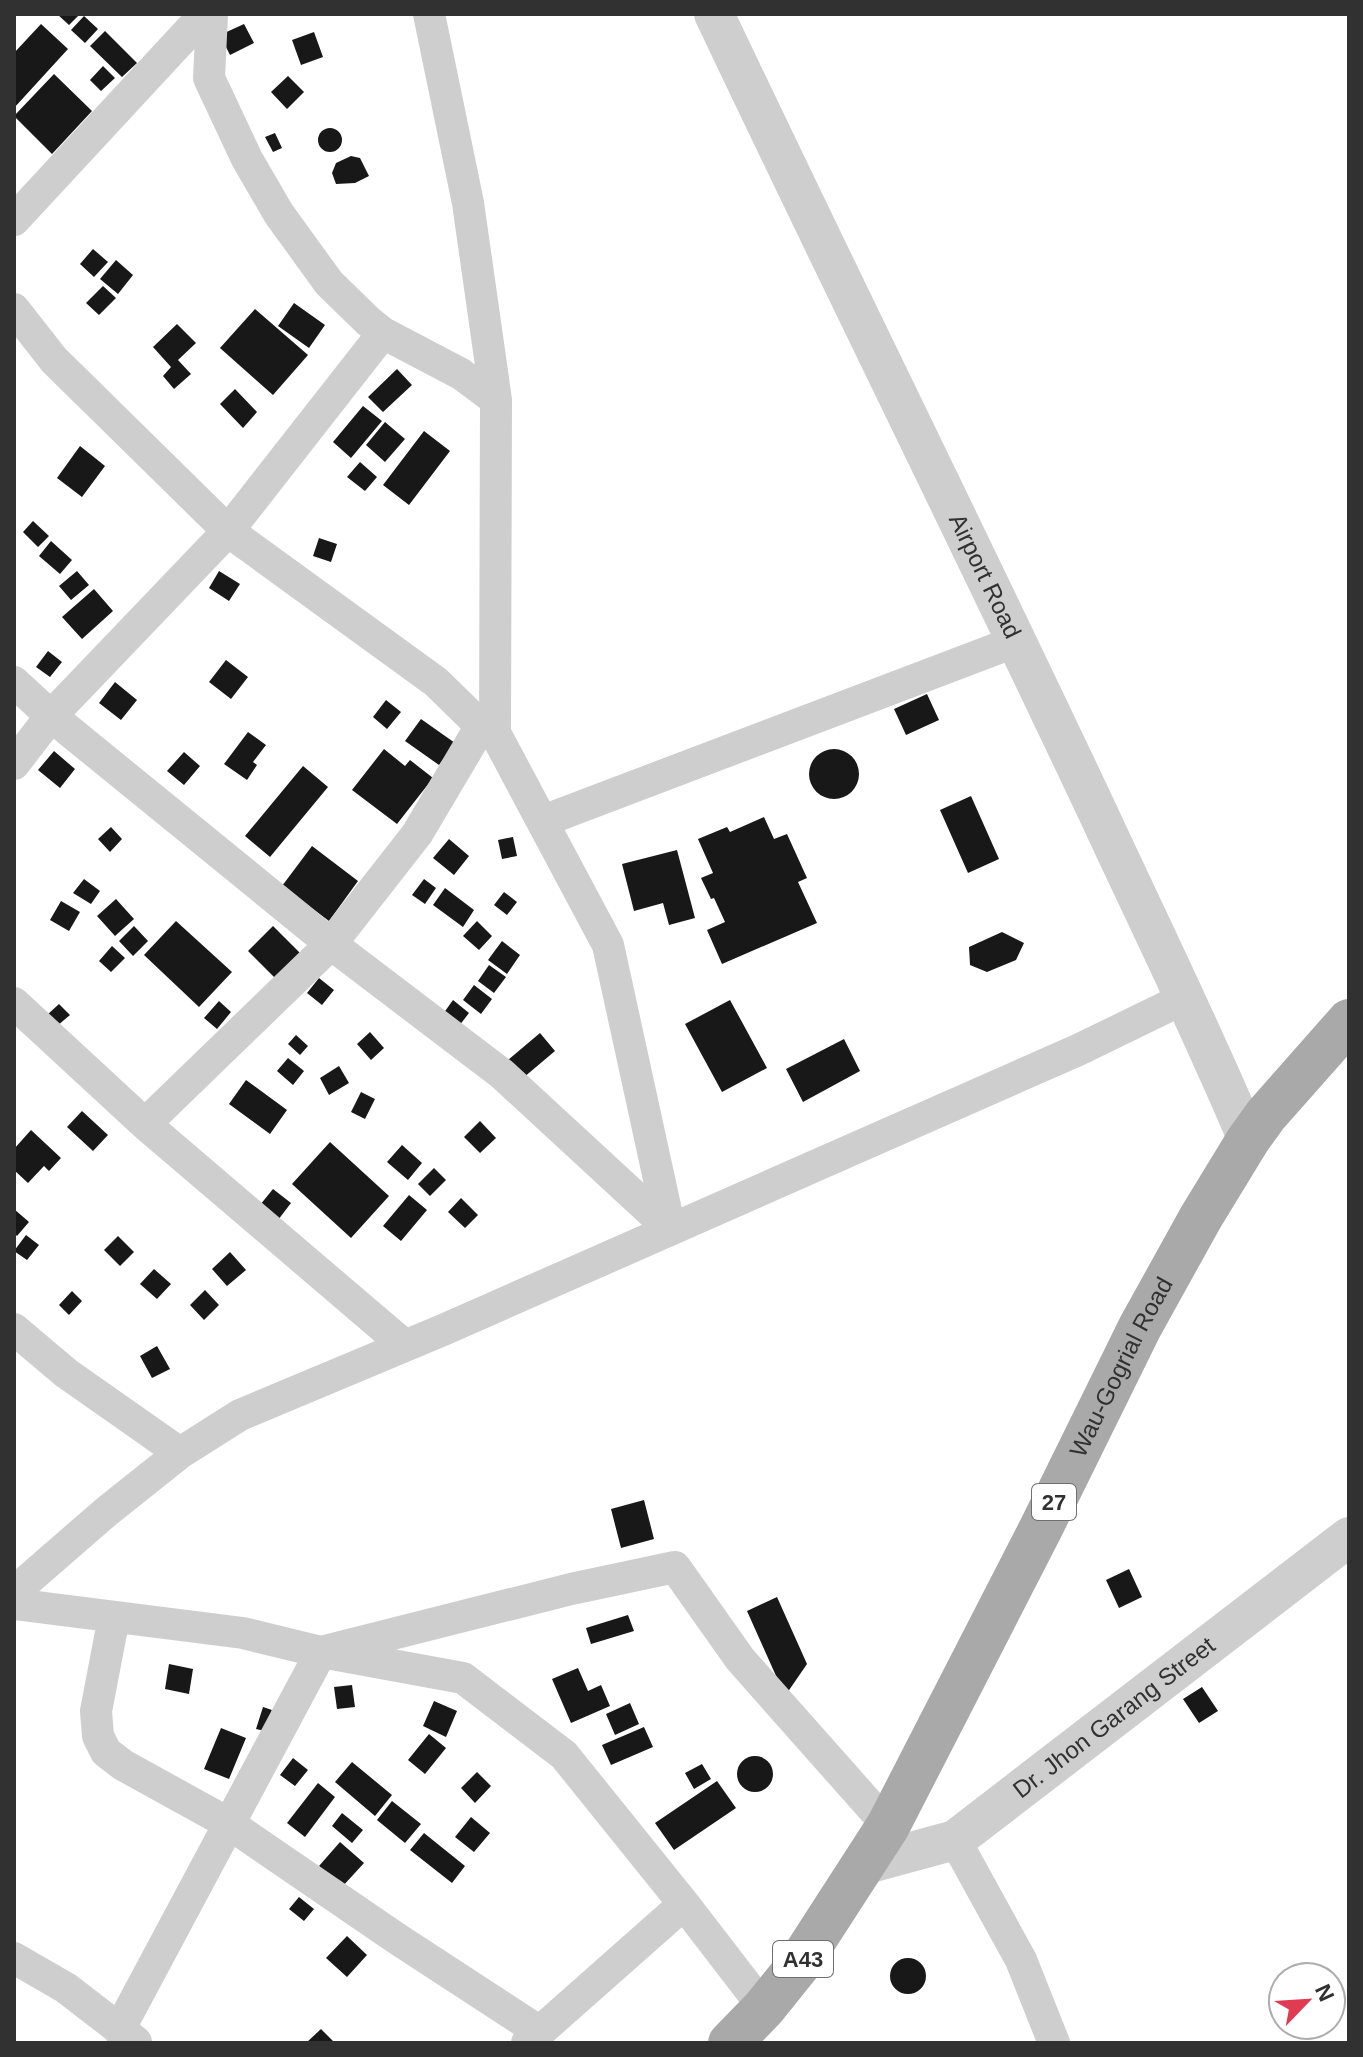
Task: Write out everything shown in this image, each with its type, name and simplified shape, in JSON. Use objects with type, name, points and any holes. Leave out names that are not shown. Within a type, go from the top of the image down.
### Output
[{"type":"main road","name":"Wau-Gogrial Road","points":[[863,1865],[888,1826],[1140,1327],[1201,1217],[1266,1115],[1349,1021]]},
{"type":"main road","name":"A43","points":[[730,2043],[797,1967],[863,1865]]},
{"type":"street","points":[[14,220],[205,14]]},
{"type":"street","points":[[212,14],[209,78],[247,159],[279,214],[329,283],[383,333],[461,374],[496,400]]},
{"type":"street","points":[[145,1124],[331,944],[417,834],[488,729],[496,400],[468,203],[429,14]]},
{"type":"street","name":"Airport Road","points":[[714,14],[1017,641],[1185,998],[1248,1140]]},
{"type":"street","points":[[14,309],[54,360],[228,531],[436,682],[488,729],[543,821],[608,945],[670,1229]]},
{"type":"street","points":[[14,764],[51,716],[228,531],[383,333]]},
{"type":"street","points":[[543,821],[1017,641]]},
{"type":"street","points":[[14,682],[51,716],[331,944],[502,1074],[670,1229]]},
{"type":"street","points":[[14,1592],[180,1453],[240,1415],[1078,1050],[1185,998]]},
{"type":"street","points":[[14,1003],[145,1124],[404,1345]]},
{"type":"street","points":[[14,1329],[66,1373],[180,1453]]},
{"type":"street","name":"Dr. Jhon Garang Street","points":[[863,1865],[955,1840],[1349,1537]]},
{"type":"street","points":[[14,1958],[66,1988],[128,2036],[228,1823],[321,1652],[571,1589],[675,1567],[740,1659],[888,1826]]},
{"type":"street","points":[[14,1604],[243,1633],[321,1652],[463,1678],[564,1755],[764,2008]]},
{"type":"street","points":[[114,1617],[96,1711],[98,1736],[106,1752],[123,1765],[228,1823],[534,2037],[684,1904]]},
{"type":"street","points":[[955,1840],[1021,1960],[1054,2043]]},
{"type":"building","points":[[57,14],[80,14],[69,25]]},
{"type":"building","points":[[84,16],[98,29],[85,43],[71,30]]},
{"type":"building","points":[[41,24],[68,49],[14,108],[14,53]]},
{"type":"building","points":[[244,24],[254,43],[230,55],[220,35]]},
{"type":"building","points":[[105,31],[137,63],[122,77],[90,46]]},
{"type":"building","points":[[314,32],[323,57],[301,65],[292,40]]},
{"type":"building","points":[[103,66],[115,78],[101,91],[90,80]]},
{"type":"building","points":[[54,74],[92,111],[52,154],[14,116]]},
{"type":"building","points":[[288,76],[304,92],[287,109],[271,92]]},
{"type":"building","points":[[330,128],[341,135],[342,140],[335,151],[330,152],[319,145],[318,140],[325,129]]},
{"type":"building","points":[[275,133],[282,148],[273,152],[265,137]]},
{"type":"building","points":[[351,156],[360,158],[369,176],[355,183],[336,184],[332,173],[336,163]]},
{"type":"building","points":[[93,249],[108,262],[94,277],[80,264]]},
{"type":"building","points":[[116,260],[133,275],[118,294],[100,279]]},
{"type":"building","points":[[103,286],[116,298],[99,315],[86,303]]},
{"type":"building","points":[[294,303],[325,325],[309,348],[278,326]]},
{"type":"building","points":[[255,309],[308,355],[273,395],[220,348]]},
{"type":"building","points":[[177,324],[196,343],[178,360],[191,374],[174,389],[163,376],[171,367],[153,347]]},
{"type":"building","points":[[397,369],[412,385],[383,412],[368,397]]},
{"type":"building","points":[[235,389],[257,412],[243,428],[220,404]]},
{"type":"building","points":[[363,406],[382,421],[351,458],[333,442]]},
{"type":"building","points":[[385,422],[405,439],[385,462],[366,445]]},
{"type":"building","points":[[424,431],[450,451],[409,505],[383,485]]},
{"type":"building","points":[[80,446],[105,466],[82,497],[57,478]]},
{"type":"building","points":[[360,462],[377,477],[365,491],[347,477]]},
{"type":"building","points":[[33,521],[49,536],[38,547],[23,532]]},
{"type":"building","points":[[319,538],[337,544],[331,562],[313,556]]},
{"type":"building","points":[[51,541],[72,560],[60,574],[39,556]]},
{"type":"building","points":[[77,571],[89,585],[71,600],[59,586]]},
{"type":"building","points":[[219,571],[240,584],[229,601],[209,588]]},
{"type":"building","points":[[94,589],[113,611],[82,639],[62,617]]},
{"type":"building","points":[[48,651],[62,662],[50,677],[36,667]]},
{"type":"building","points":[[226,660],[248,677],[231,699],[209,682]]},
{"type":"building","points":[[115,682],[137,700],[121,720],[99,703]]},
{"type":"building","points":[[927,694],[939,720],[906,735],[894,709]]},
{"type":"building","points":[[386,700],[401,712],[387,729],[373,717]]},
{"type":"building","points":[[421,719],[455,743],[439,765],[405,741]]},
{"type":"building","points":[[248,732],[266,745],[253,762],[257,765],[247,780],[224,764]]},
{"type":"building","points":[[384,749],[405,766],[410,760],[433,778],[397,824],[352,790]]},
{"type":"building","points":[[834,749],[852,756],[859,774],[852,792],[834,799],[816,792],[809,774],[816,756]]},
{"type":"building","points":[[54,751],[75,769],[60,788],[38,770]]},
{"type":"building","points":[[184,752],[200,766],[184,785],[167,771]]},
{"type":"building","points":[[303,766],[328,787],[270,857],[245,836]]},
{"type":"building","points":[[971,796],[999,859],[968,873],[940,810]]},
{"type":"building","points":[[764,817],[774,839],[787,834],[807,878],[798,882],[817,923],[722,964],[707,930],[725,922],[701,878],[713,873],[698,839],[727,827],[730,832]]},
{"type":"building","points":[[111,827],[122,839],[110,852],[98,839]]},
{"type":"building","points":[[513,837],[517,856],[502,859],[498,840]]},
{"type":"building","points":[[449,839],[469,856],[454,875],[433,858]]},
{"type":"building","points":[[312,846],[358,881],[329,921],[282,886]]},
{"type":"building","points":[[677,850],[695,918],[669,925],[663,903],[634,911],[622,864]]},
{"type":"building","points":[[84,879],[100,891],[91,904],[73,893]]},
{"type":"building","points":[[424,879],[436,888],[425,904],[412,895]]},
{"type":"building","points":[[445,888],[474,910],[463,927],[433,905]]},
{"type":"building","points":[[504,892],[517,902],[507,915],[494,905]]},
{"type":"building","points":[[116,899],[134,919],[115,936],[97,916]]},
{"type":"building","points":[[61,901],[80,912],[69,931],[50,920]]},
{"type":"building","points":[[176,921],[232,972],[199,1007],[144,955]]},
{"type":"building","points":[[477,921],[492,936],[479,950],[463,936]]},
{"type":"building","points":[[134,926],[148,941],[133,956],[119,941]]},
{"type":"building","points":[[273,926],[301,954],[276,979],[248,951]]},
{"type":"building","points":[[1002,932],[1024,943],[1016,960],[987,972],[970,965],[969,947]]},
{"type":"building","points":[[502,941],[520,955],[507,974],[488,960]]},
{"type":"building","points":[[112,946],[125,958],[111,972],[99,961]]},
{"type":"building","points":[[489,965],[506,977],[494,993],[478,981]]},
{"type":"building","points":[[319,978],[334,990],[322,1005],[307,993]]},
{"type":"building","points":[[474,985],[492,999],[481,1014],[463,1000]]},
{"type":"building","points":[[453,1000],[469,1013],[459,1026],[443,1014]]},
{"type":"building","points":[[730,1000],[767,1068],[722,1092],[685,1024]]},
{"type":"building","points":[[219,1001],[231,1012],[217,1029],[204,1018]]},
{"type":"building","points":[[59,1004],[70,1015],[57,1026],[47,1015]]},
{"type":"building","points":[[370,1032],[384,1048],[371,1060],[357,1044]]},
{"type":"building","points":[[540,1033],[555,1051],[523,1078],[508,1060]]},
{"type":"building","points":[[296,1035],[308,1046],[300,1055],[288,1044]]},
{"type":"building","points":[[844,1039],[860,1071],[803,1102],[786,1069]]},
{"type":"building","points":[[288,1058],[304,1071],[293,1085],[277,1071]]},
{"type":"building","points":[[339,1066],[349,1083],[329,1095],[320,1078]]},
{"type":"building","points":[[246,1080],[287,1110],[270,1134],[229,1104]]},
{"type":"building","points":[[361,1092],[375,1099],[365,1119],[351,1112]]},
{"type":"building","points":[[82,1111],[108,1135],[93,1151],[67,1127]]},
{"type":"building","points":[[480,1121],[496,1138],[480,1153],[464,1137]]},
{"type":"building","points":[[31,1130],[61,1158],[49,1171],[44,1166],[28,1183],[14,1170],[14,1149]]},
{"type":"building","points":[[330,1142],[389,1196],[351,1238],[292,1184]]},
{"type":"building","points":[[402,1145],[422,1163],[408,1180],[387,1162]]},
{"type":"building","points":[[434,1168],[446,1180],[430,1196],[418,1184]]},
{"type":"building","points":[[273,1189],[291,1203],[278,1220],[260,1205]]},
{"type":"building","points":[[409,1195],[427,1210],[401,1241],[383,1226]]},
{"type":"building","points":[[461,1198],[478,1215],[465,1228],[448,1212]]},
{"type":"building","points":[[14,1209],[29,1222],[17,1236],[14,1233]]},
{"type":"building","points":[[26,1235],[39,1245],[27,1260],[14,1251]]},
{"type":"building","points":[[118,1236],[134,1252],[120,1266],[104,1250]]},
{"type":"building","points":[[230,1252],[246,1270],[227,1286],[212,1269]]},
{"type":"building","points":[[154,1269],[171,1284],[157,1299],[140,1284]]},
{"type":"building","points":[[205,1290],[219,1305],[204,1320],[190,1305]]},
{"type":"building","points":[[72,1291],[82,1301],[69,1315],[59,1305]]},
{"type":"building","points":[[157,1346],[170,1369],[152,1378],[140,1356]]},
{"type":"building","points":[[644,1500],[654,1539],[621,1548],[611,1509]]},
{"type":"building","points":[[1129,1569],[1142,1597],[1119,1608],[1106,1580]]},
{"type":"building","points":[[777,1597],[807,1664],[785,1696],[747,1611]]},
{"type":"building","points":[[628,1615],[634,1631],[591,1644],[586,1628]]},
{"type":"building","points":[[169,1664],[193,1669],[189,1694],[165,1689]]},
{"type":"building","points":[[578,1668],[588,1691],[601,1685],[610,1706],[571,1723],[552,1679]]},
{"type":"building","points":[[352,1685],[355,1707],[337,1709],[334,1687]]},
{"type":"building","points":[[1202,1687],[1218,1711],[1199,1723],[1183,1699]]},
{"type":"building","points":[[434,1701],[457,1711],[446,1737],[423,1726]]},
{"type":"building","points":[[630,1703],[639,1724],[615,1735],[606,1714]]},
{"type":"building","points":[[263,1707],[272,1710],[265,1731],[256,1729]]},
{"type":"building","points":[[644,1727],[653,1747],[611,1765],[602,1745]]},
{"type":"building","points":[[221,1728],[246,1738],[229,1779],[204,1769]]},
{"type":"building","points":[[429,1734],[446,1748],[425,1774],[408,1760]]},
{"type":"building","points":[[755,1756],[767,1762],[773,1774],[767,1786],[755,1792],[743,1786],[737,1774],[743,1762]]},
{"type":"building","points":[[293,1758],[308,1770],[295,1786],[280,1775]]},
{"type":"building","points":[[352,1762],[392,1795],[375,1816],[335,1782]]},
{"type":"building","points":[[702,1764],[711,1779],[694,1789],[685,1773]]},
{"type":"building","points":[[477,1772],[491,1786],[475,1803],[461,1788]]},
{"type":"building","points":[[717,1781],[736,1808],[674,1850],[655,1823]]},
{"type":"building","points":[[318,1783],[335,1797],[305,1837],[287,1823]]},
{"type":"building","points":[[392,1801],[421,1824],[405,1843],[377,1820]]},
{"type":"building","points":[[342,1813],[363,1830],[352,1843],[332,1826]]},
{"type":"building","points":[[471,1817],[490,1833],[474,1852],[455,1837]]},
{"type":"building","points":[[424,1833],[465,1866],[452,1883],[410,1850]]},
{"type":"building","points":[[340,1842],[364,1863],[342,1887],[319,1866]]},
{"type":"building","points":[[299,1897],[314,1909],[304,1921],[289,1909]]},
{"type":"building","points":[[347,1936],[367,1955],[347,1977],[326,1958]]},
{"type":"building","points":[[908,1958],[920,1964],[926,1976],[920,1988],[908,1994],[896,1988],[890,1976],[896,1964]]},
{"type":"building","points":[[321,2029],[335,2043],[306,2043]]}]
